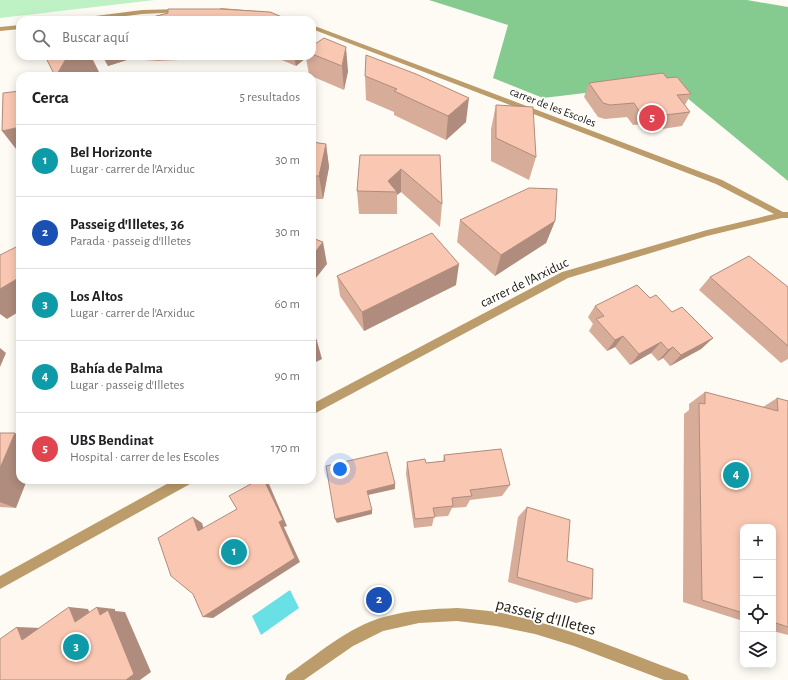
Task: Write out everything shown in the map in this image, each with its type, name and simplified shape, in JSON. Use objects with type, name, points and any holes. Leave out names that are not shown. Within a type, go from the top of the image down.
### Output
[{"type":"street","points":[[217,10],[240,10],[271,16]]},
{"type":"street","points":[[111,16],[142,12],[187,11]]},
{"type":"street","points":[[0,29],[16,27]]},
{"type":"street","name":"carrer de les Escoles","points":[[316,29],[719,182],[785,215]]},
{"type":"street","name":"carrer de l'Arxiduc","points":[[316,408],[565,275],[706,233],[785,215]]},
{"type":"street","points":[[0,583],[179,484]]},
{"type":"street","name":"passeig d'Illetes","points":[[292,680],[343,646],[382,624],[415,616],[453,614],[499,619],[559,635],[682,680]]},
{"type":"green space","points":[[0,0],[155,0],[16,16],[0,18]]},
{"type":"green space","points":[[429,0],[747,0],[788,7],[788,181],[669,83],[543,98],[493,78],[508,25]]},
{"type":"water","points":[[290,590],[299,608],[261,635],[252,616]]},
{"type":"building","points":[[168,9],[220,9],[270,12],[280,16],[156,16],[168,13]]},
{"type":"building","points":[[324,38],[346,47],[342,66],[316,56],[316,43]]},
{"type":"building","points":[[366,55],[416,74],[469,98],[448,116],[394,91],[397,89],[365,76]]},
{"type":"building","points":[[47,60],[65,60],[58,72],[53,72]]},
{"type":"building","points":[[663,73],[667,78],[677,77],[691,94],[677,95],[690,112],[656,116],[652,110],[639,111],[634,103],[610,105],[603,103],[589,83]]},
{"type":"building","points":[[16,91],[16,128],[2,131],[3,93]]},
{"type":"building","points":[[496,105],[533,107],[536,157],[496,138]]},
{"type":"building","points":[[316,143],[326,144],[319,176],[316,176]]},
{"type":"building","points":[[360,155],[440,155],[442,204],[401,169],[388,181],[397,192],[357,191]]},
{"type":"building","points":[[529,188],[557,189],[555,221],[501,255],[460,220]]},
{"type":"building","points":[[432,233],[459,264],[362,312],[337,276]]},
{"type":"building","points":[[316,239],[323,242],[316,251]]},
{"type":"building","points":[[16,247],[16,279],[0,289],[0,255]]},
{"type":"building","points":[[749,256],[788,287],[788,346],[710,277]]},
{"type":"building","points":[[637,285],[650,298],[656,295],[672,312],[682,307],[713,338],[681,355],[673,347],[668,350],[661,342],[639,354],[623,336],[615,340],[596,319],[604,316],[595,306]]},
{"type":"building","points":[[705,392],[778,411],[777,398],[788,401],[788,627],[776,623],[776,524],[740,524],[740,612],[702,600],[699,403],[705,404]]},
{"type":"building","points":[[0,433],[15,433],[0,468]]},
{"type":"building","points":[[501,449],[510,485],[470,490],[472,496],[452,498],[453,506],[433,508],[435,517],[415,519],[407,462],[425,459],[426,463],[445,461],[444,455]]},
{"type":"building","points":[[387,452],[395,484],[367,491],[372,510],[335,519],[326,466]]},
{"type":"building","points":[[251,484],[266,484],[283,520],[279,522],[295,558],[203,617],[193,594],[171,576],[158,538],[193,517],[198,531],[237,509],[229,496]]},
{"type":"building","points":[[527,507],[570,520],[567,561],[593,569],[592,599],[517,577]]},
{"type":"building","points":[[69,607],[75,622],[97,607],[100,615],[108,610],[134,674],[126,680],[0,680],[0,639],[17,627],[22,640]]},
{"type":"place","name":"UBS Bendinat","points":[[652,118]]},
{"type":"place","name":"Bahía de Palma","points":[[736,475]]},
{"type":"place","name":"Bel Horizonte","points":[[234,552]]},
{"type":"place","name":"Passeig d'Illetes, 36","points":[[379,600]]},
{"type":"place","name":"Los Altos","points":[[76,647]]}]
